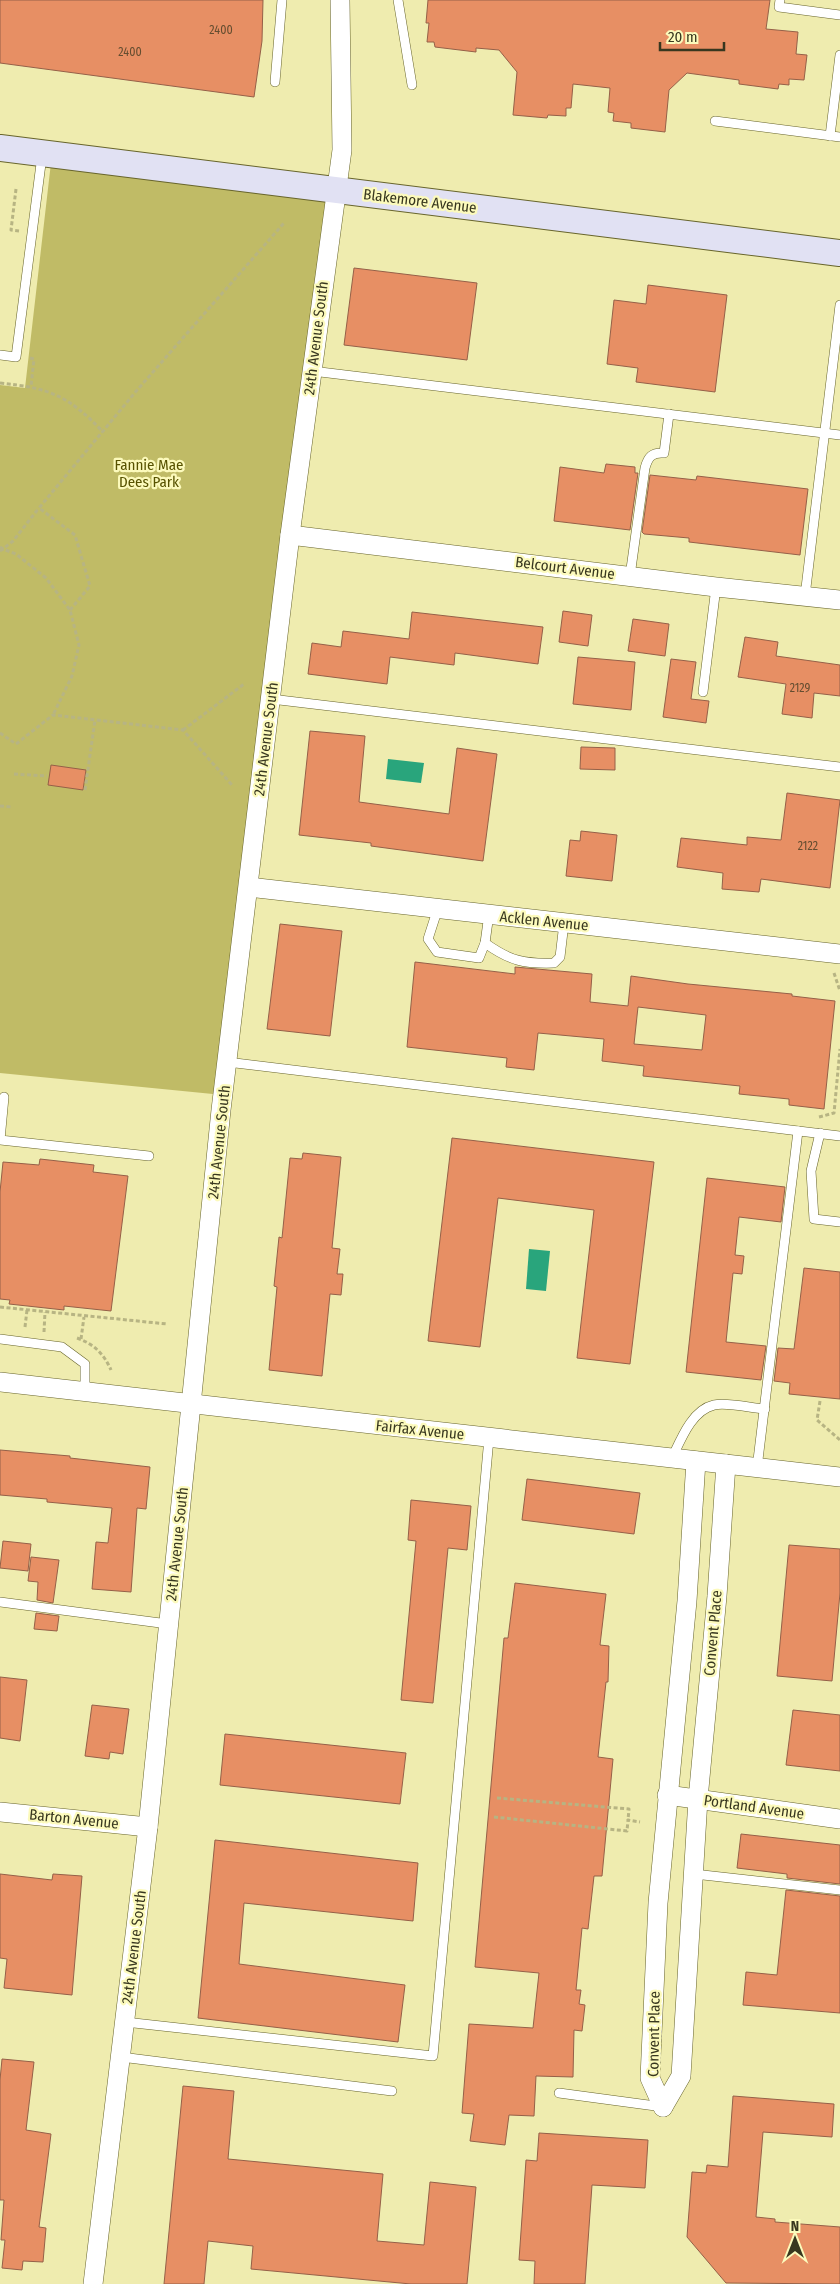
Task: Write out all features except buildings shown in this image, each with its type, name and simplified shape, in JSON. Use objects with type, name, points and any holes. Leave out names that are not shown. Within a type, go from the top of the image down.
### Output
[{"type":"main road","name":"Blakemore Avenue","points":[[0,148],[840,253]]},
{"type":"street","name":"24th Avenue South","points":[[93,2284],[148,1827],[228,1062],[290,535],[335,190],[342,150],[340,0]]},
{"type":"street","name":"Belcourt Avenue","points":[[290,535],[716,587],[840,600]]},
{"type":"street","name":"Acklen Avenue","points":[[249,887],[840,954]]},
{"type":"street","name":"Fairfax Avenue","points":[[0,1382],[840,1477]]},
{"type":"street","name":"Convent Place","points":[[663,2107],[650,2078],[658,1903],[687,1601],[696,1461]]},
{"type":"street","name":"Convent Place","points":[[663,2107],[680,2076],[698,1800],[717,1596],[726,1464]]},
{"type":"street","name":"Portland Avenue","points":[[667,1795],[840,1819]]},
{"type":"street","name":"Barton Avenue","points":[[0,1812],[148,1827]]},
{"type":"lane","points":[[275,82],[282,0]]},
{"type":"lane","points":[[398,0],[412,85]]},
{"type":"lane","points":[[780,0],[780,7],[840,15]]},
{"type":"lane","points":[[715,121],[835,136],[840,55]]},
{"type":"lane","points":[[0,355],[16,356],[43,153]]},
{"type":"lane","points":[[805,596],[840,305]]},
{"type":"lane","points":[[312,371],[840,435]]},
{"type":"lane","points":[[630,576],[645,468],[650,456],[656,452],[664,453],[668,414]]},
{"type":"lane","points":[[703,692],[716,587]]},
{"type":"lane","points":[[271,699],[840,767]]},
{"type":"lane","points":[[438,908],[428,939],[437,952],[479,958],[485,943],[490,914]]},
{"type":"lane","points":[[485,943],[504,957],[534,963],[554,963],[560,957],[564,923]]},
{"type":"lane","points":[[228,1062],[840,1136]]},
{"type":"lane","points":[[4,1097],[0,1140],[149,1156]]},
{"type":"lane","points":[[757,1468],[798,1131]]},
{"type":"lane","points":[[820,1133],[811,1171],[814,1219],[840,1222]]},
{"type":"lane","points":[[0,1339],[62,1347],[85,1364],[85,1392]]},
{"type":"lane","points":[[672,1458],[685,1430],[702,1410],[715,1405],[765,1409]]},
{"type":"lane","points":[[125,2022],[432,2056],[489,1438]]},
{"type":"lane","points":[[0,1602],[168,1624]]},
{"type":"lane","points":[[694,1874],[840,1890]]},
{"type":"lane","points":[[121,2057],[392,2091]]},
{"type":"lane","points":[[559,2093],[663,2107]]},
{"type":"path","points":[[14,208],[16,189]]},
{"type":"path","points":[[1,549],[13,541],[103,432],[284,222]]},
{"type":"path","points":[[0,383],[31,386],[56,394],[85,414],[103,432]]},
{"type":"path","points":[[39,508],[75,535],[90,586],[70,610]]},
{"type":"path","points":[[0,733],[16,744],[53,716],[72,676],[79,645],[70,610],[46,578],[16,554],[1,549]]},
{"type":"path","points":[[182,730],[244,684]]},
{"type":"path","points":[[53,716],[182,730],[232,785]]},
{"type":"path","points":[[85,790],[95,720]]},
{"type":"path","points":[[14,774],[47,776]]},
{"type":"path","points":[[0,806],[12,807]]},
{"type":"path","points":[[834,973],[840,991]]},
{"type":"path","points":[[817,1118],[834,1113],[840,1049]]},
{"type":"path","points":[[0,1307],[167,1324]]},
{"type":"path","points":[[25,1328],[27,1310]]},
{"type":"path","points":[[44,1330],[45,1312]]},
{"type":"path","points":[[81,1339],[84,1317]]},
{"type":"path","points":[[820,1401],[817,1420],[840,1440]]},
{"type":"path","points":[[494,1817],[627,1831],[629,1809],[497,1798]]},
{"type":"path","points":[[628,1820],[640,1822]]},
{"type":"green space","name":"Fannie Mae Dees Park","points":[[52,154],[335,190],[223,1095],[0,1073],[0,385],[25,388]]},
{"type":"shaded area","points":[[388,759],[424,763],[421,783],[386,779]]},
{"type":"shaded area","points":[[529,1249],[550,1251],[546,1291],[526,1289]]}]
